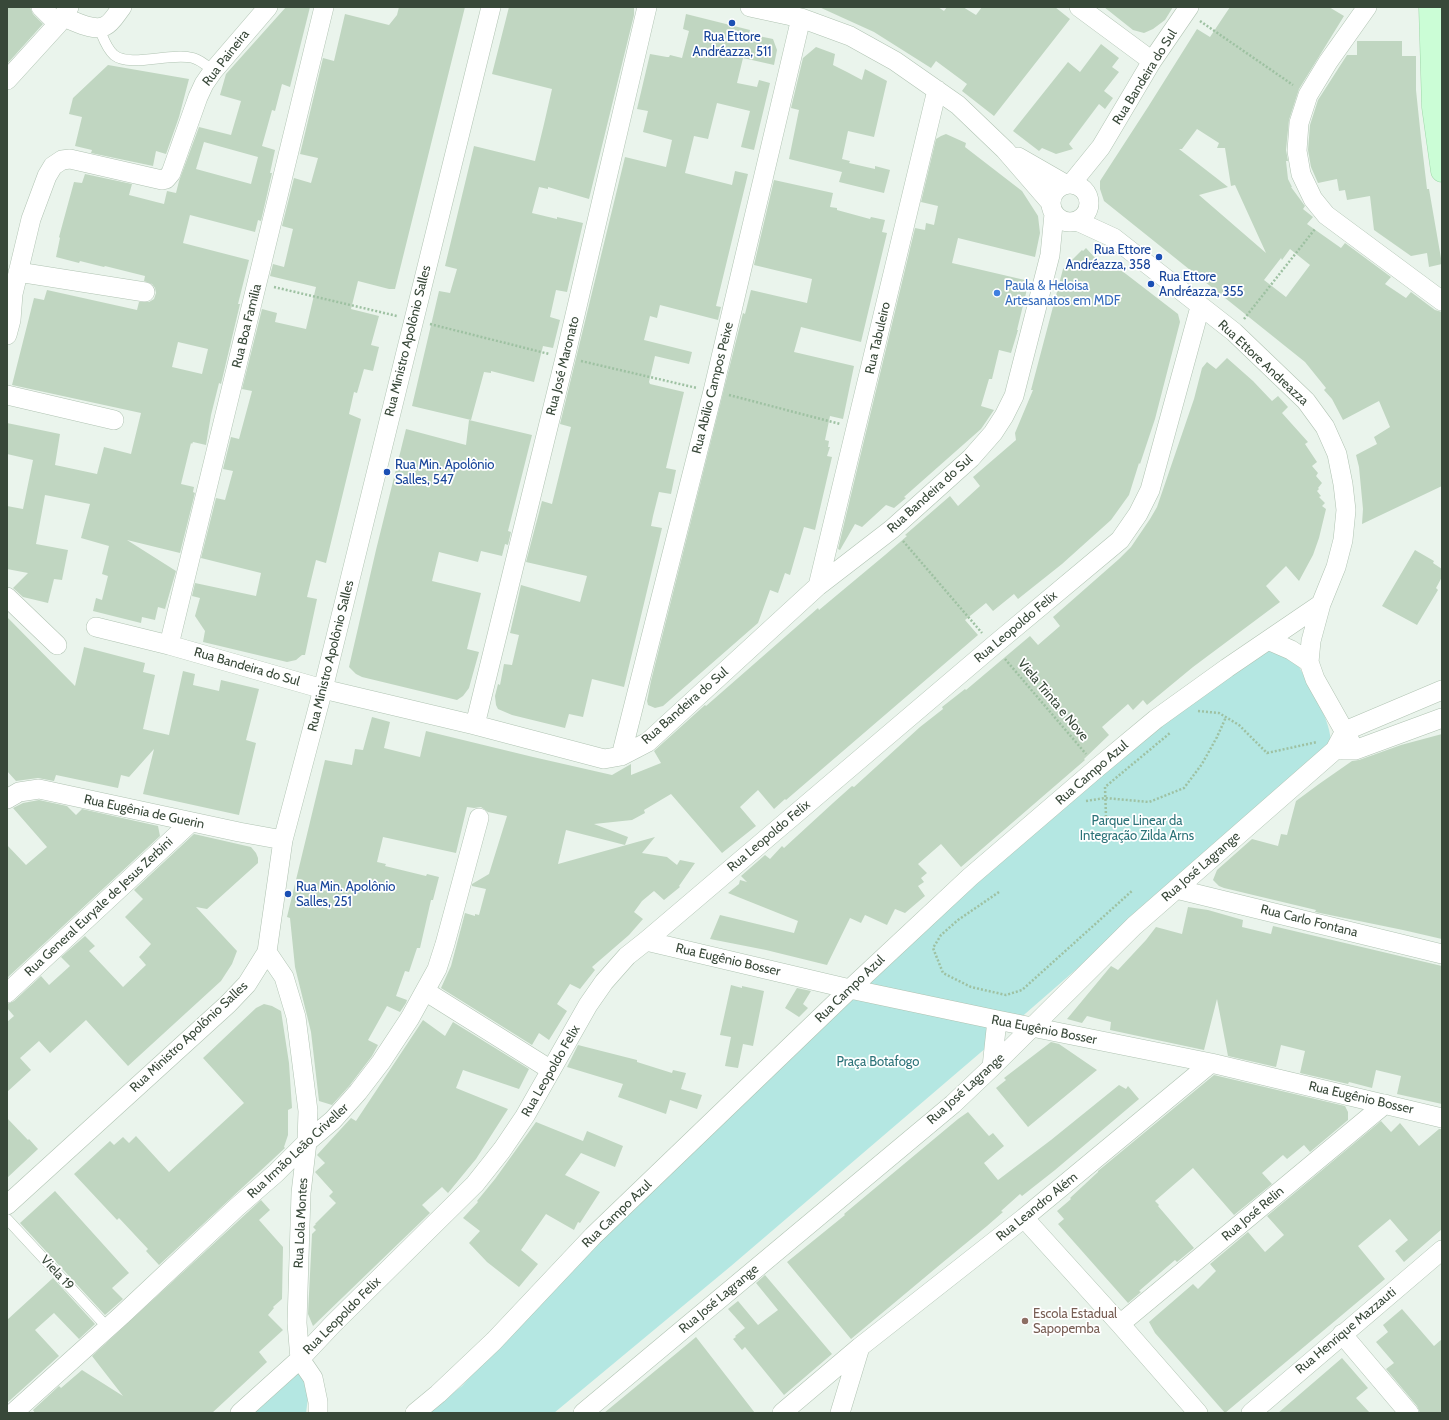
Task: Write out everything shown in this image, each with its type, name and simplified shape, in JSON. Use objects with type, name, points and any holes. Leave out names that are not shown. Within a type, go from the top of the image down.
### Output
[{"type":"street","points":[[41,7],[91,28],[106,26],[122,7]]},
{"type":"street","name":"Rua Paineira","points":[[18,272],[31,219],[47,176],[53,166],[62,160],[70,159],[162,180],[166,179],[171,173],[204,84],[213,71],[268,7]]},
{"type":"street","name":"Rua Boa Família","points":[[169,645],[324,7]]},
{"type":"street","name":"Rua Ministro Apolônio Salles","points":[[7,1206],[228,1004],[247,984],[268,952],[283,840],[323,689],[491,7]]},
{"type":"street","name":"Rua José Maronato","points":[[475,725],[565,358],[647,7]]},
{"type":"street","name":"Rua Ettore Andreazza","points":[[750,7],[801,18],[850,36],[895,61],[937,90],[958,105],[1005,150],[1063,215],[1114,238],[1200,307],[1234,332],[1306,401],[1325,427],[1337,454],[1346,510],[1343,540],[1336,567],[1321,604],[1311,641],[1309,662],[1315,679],[1355,750]]},
{"type":"street","points":[[1079,7],[1152,61]]},
{"type":"street","points":[[1367,7],[1328,62],[1308,95],[1299,123],[1297,151],[1301,174],[1313,199],[1326,215],[1442,301]]},
{"type":"street","points":[[1430,7],[1433,107],[1442,171]]},
{"type":"street","name":"Rua Bandeira do Sul","points":[[1068,184],[1101,148],[1152,61],[1188,9]]},
{"type":"street","points":[[7,80],[63,16]]},
{"type":"street","name":"Rua Abílio Campos Peixe","points":[[621,756],[713,391],[801,18]]},
{"type":"street","name":"Rua Tabuleiro","points":[[818,586],[937,90]]},
{"type":"street","name":"Rua Bandeira do Sul","points":[[1088,197],[1101,148]]},
{"type":"street","name":"Rua Ettore Andreazza","points":[[1005,150],[1068,184]]},
{"type":"street","points":[[1068,184],[1083,189],[1088,197],[1089,207],[1087,213],[1082,218],[1063,215],[1055,191],[1068,184]]},
{"type":"street","name":"Rua Ettore Andreazza","points":[[1088,197],[1114,238]]},
{"type":"street","name":"Rua Bandeira do Sul","points":[[96,627],[169,645],[323,689],[475,725],[604,759],[621,756],[648,742],[818,586],[892,528],[971,458],[993,433],[1014,396],[1050,255],[1063,215]]},
{"type":"street","points":[[7,335],[11,320],[13,294],[18,272],[145,292]]},
{"type":"street","name":"Rua Leopoldo Felix","points":[[240,1413],[300,1359],[333,1324],[475,1184],[506,1145],[525,1116],[588,1005],[604,982],[627,956],[1120,540],[1138,514],[1150,490],[1200,307]]},
{"type":"street","points":[[7,395],[114,420]]},
{"type":"street","points":[[7,597],[57,645]]},
{"type":"street","name":"Rua Campo Azul","points":[[414,1413],[438,1394],[494,1341],[593,1236],[850,989],[970,877],[1156,719],[1226,668],[1321,604]]},
{"type":"street","points":[[1268,640],[1291,650],[1309,662]]},
{"type":"street","points":[[1328,745],[1345,731],[1442,690]]},
{"type":"street","points":[[1328,745],[1355,750],[1442,718]]},
{"type":"street","name":"Rua José Lagrange","points":[[583,1413],[953,1104],[1134,926],[1324,758],[1328,745]]},
{"type":"street","name":"Rua Eugênia de Guerin","points":[[7,799],[19,792],[39,789],[191,822],[283,840]]},
{"type":"street","name":"Rua Irmão Leão Criveller","points":[[13,1413],[108,1328],[276,1173],[307,1142],[333,1120],[358,1092],[381,1062],[426,991],[437,969],[479,818]]},
{"type":"street","name":"Rua General Euryale de Jesus Zerbini","points":[[7,993],[191,822]]},
{"type":"street","name":"Rua Carlo Fontana","points":[[1176,889],[1442,954]]},
{"type":"street","name":"Rua Eugênio Bosser","points":[[646,941],[850,989],[1212,1063],[1442,1118]]},
{"type":"street","name":"Rua Lola Montes","points":[[268,952],[284,977],[296,1017],[308,1112],[307,1142],[301,1193],[297,1315],[300,1359]]},
{"type":"street","points":[[426,991],[551,1070]]},
{"type":"street","points":[[992,1067],[997,1020]]},
{"type":"street","name":"Rua Leandro Além","points":[[782,1413],[860,1347],[1024,1218],[1212,1063]]},
{"type":"street","name":"Rua José Relin","points":[[1120,1324],[1385,1104]]},
{"type":"street","points":[[1024,1218],[1198,1413]]},
{"type":"street","name":"Rua Henrique Mazzauti","points":[[1251,1413],[1442,1250]]},
{"type":"street","points":[[1342,1334],[1409,1413]]},
{"type":"street","points":[[840,1413],[860,1347]]},
{"type":"street","points":[[300,1359],[313,1378],[318,1402],[318,1413]]},
{"type":"lane","points":[[99,28],[108,48],[120,59],[132,61],[180,56],[201,61],[213,71]]},
{"type":"lane","name":"Viela 19","points":[[7,1219],[108,1328]]},
{"type":"path","points":[[1188,9],[1308,95]]},
{"type":"path","points":[[1234,332],[1326,215]]},
{"type":"path","points":[[258,283],[565,358],[713,391],[857,428]]},
{"type":"path","name":"Viela Trinta e Nove","points":[[892,528],[1097,768]]},
{"type":"path","points":[[1196,711],[1219,713],[1226,717],[1239,725],[1267,753],[1328,745]]},
{"type":"path","points":[[1084,801],[1106,798],[1149,802],[1184,788],[1202,764],[1218,737],[1226,717]]},
{"type":"path","points":[[1106,817],[1106,787],[1172,731]]},
{"type":"path","points":[[999,892],[958,920],[941,935],[933,948],[943,973],[971,987],[1006,996],[1022,990],[1132,890]]},
{"type":"green space","name":"Parque Linear da Integração Zilda Arns","points":[[1268,649],[1292,655],[1303,673],[1328,724],[1330,744],[1326,752],[987,1047],[731,1266],[554,1413],[426,1413],[462,1386],[568,1266],[895,952],[1179,708]]},
{"type":"green space","points":[[297,1371],[302,1373],[308,1398],[306,1413],[248,1413]]},
{"type":"building","points":[[7,7],[30,7],[33,14],[43,24],[7,64]]},
{"type":"building","points":[[286,7],[310,7],[290,87],[282,84],[275,111],[272,110],[262,146],[275,150],[270,173],[272,173],[261,221],[258,220],[255,232],[190,215],[183,243],[249,260],[221,384],[219,383],[211,415],[206,445],[193,442],[192,444],[191,443],[181,484],[194,487],[193,492],[195,493],[180,553],[127,540],[176,571],[165,609],[158,607],[155,620],[142,617],[141,623],[93,611],[96,598],[102,600],[108,576],[102,574],[109,546],[81,538],[90,504],[45,495],[36,544],[68,550],[62,580],[54,579],[48,603],[23,597],[13,588],[28,573],[7,569],[7,506],[23,509],[33,460],[7,454],[7,423],[60,434],[55,465],[97,474],[104,447],[131,454],[141,413],[12,385],[34,298],[44,300],[47,290],[137,310],[139,302],[149,302],[154,299],[156,293],[152,284],[144,281],[145,276],[105,266],[80,261],[79,263],[56,257],[59,237],[74,182],[82,183],[85,174],[132,184],[129,195],[164,204],[167,191],[176,193],[199,127],[231,135],[241,101],[220,95],[226,74]],"holes":[[[204,142],[258,157],[251,184],[196,169]],[[178,342],[208,349],[202,374],[172,367]]]},
{"type":"building","points":[[399,7],[465,7],[395,289],[389,289],[358,281],[351,309],[379,316],[371,345],[379,347],[373,371],[364,369],[357,393],[354,392],[349,414],[361,419],[326,563],[316,560],[307,597],[317,599],[305,655],[302,655],[296,660],[287,662],[203,642],[205,631],[195,616],[200,598],[192,596],[195,583],[256,596],[261,573],[201,558],[216,498],[225,500],[233,471],[223,469],[231,437],[239,439],[252,391],[242,389],[262,309],[277,313],[275,322],[306,329],[316,287],[270,276],[273,264],[284,267],[293,229],[282,226],[294,178],[311,183],[318,158],[300,154],[323,58],[334,61],[345,14],[389,25],[397,15]]},
{"type":"building","points":[[509,7],[634,7],[634,15],[589,199],[548,187],[548,189],[539,187],[532,213],[583,223],[567,292],[556,290],[550,317],[560,320],[553,348],[543,346],[534,382],[491,371],[491,373],[484,372],[471,420],[412,406],[439,291],[450,293],[457,269],[445,266],[474,146],[535,161],[544,124],[552,89],[492,74]]},
{"type":"building","points":[[819,7],[938,7],[944,11],[947,7],[963,7],[976,15],[982,7],[1055,7],[1070,19],[994,116],[962,91],[967,84],[936,61],[931,68],[874,32]]},
{"type":"building","points":[[1104,7],[1173,7],[1165,20],[1153,29],[1144,33],[1133,30]]},
{"type":"building","points":[[1230,7],[1329,7],[1344,16],[1299,89],[1289,120],[1286,150],[1288,161],[1286,161],[1288,179],[1291,187],[1305,206],[1303,209],[1313,217],[1307,224],[1341,248],[1345,243],[1391,277],[1385,284],[1406,298],[1411,292],[1435,310],[1442,312],[1442,486],[1362,524],[1363,509],[1359,467],[1356,455],[1377,444],[1374,437],[1390,427],[1379,401],[1343,420],[1332,399],[1324,390],[1326,388],[1305,362],[1104,201],[1100,189],[1100,181],[1197,29],[1210,37]],"holes":[[[1197,129],[1219,143],[1217,148],[1225,148],[1231,186],[1235,185],[1266,253],[1199,195],[1228,187],[1179,149],[1182,149]],[[1290,249],[1310,265],[1286,297],[1264,280]]]},
{"type":"building","points":[[686,14],[750,30],[749,34],[773,39],[777,50],[774,65],[743,58],[737,83],[757,87],[759,80],[770,83],[754,150],[741,147],[750,111],[717,103],[708,139],[694,136],[685,173],[732,185],[735,171],[748,174],[716,306],[721,307],[718,320],[660,305],[657,318],[650,316],[644,340],[692,352],[689,364],[655,356],[649,382],[650,384],[684,392],[666,468],[676,470],[671,494],[659,492],[653,516],[651,526],[662,528],[624,687],[592,679],[583,717],[569,714],[565,728],[512,715],[498,709],[495,696],[498,684],[500,685],[504,664],[512,665],[519,635],[510,633],[521,585],[580,602],[587,576],[526,562],[542,501],[552,504],[571,427],[560,424],[625,157],[666,167],[672,140],[643,132],[648,111],[637,109],[650,54],[667,57],[670,55],[682,58],[689,31],[683,29]]},
{"type":"building","points":[[1357,41],[1402,41],[1402,56],[1416,56],[1416,90],[1427,189],[1429,189],[1442,264],[1429,267],[1427,253],[1411,256],[1374,230],[1370,196],[1347,200],[1345,190],[1339,191],[1337,179],[1318,183],[1311,167],[1308,150],[1310,125],[1318,100],[1347,55],[1357,55]]},
{"type":"building","points":[[1101,44],[1119,58],[1112,67],[1119,72],[1104,91],[1113,98],[1105,109],[1099,104],[1069,144],[1073,149],[1056,154],[1042,148],[1039,151],[1013,131],[1068,62],[1080,72]]},
{"type":"building","points":[[816,47],[835,54],[833,65],[862,80],[865,69],[887,81],[874,137],[848,131],[842,159],[850,161],[849,163],[875,169],[875,166],[890,170],[884,193],[839,182],[842,172],[789,159],[799,110],[791,108],[803,58]]},
{"type":"building","points":[[108,65],[189,79],[179,117],[166,154],[156,151],[153,166],[91,153],[92,150],[75,146],[82,117],[69,114],[73,98]]},
{"type":"building","points":[[946,134],[966,143],[965,147],[1022,191],[1038,216],[1040,233],[1035,257],[958,238],[952,263],[1029,281],[1018,330],[1011,353],[999,350],[992,379],[989,379],[981,406],[994,410],[981,429],[904,497],[906,498],[894,508],[886,505],[862,527],[855,524],[840,550],[838,549],[915,228],[925,230],[926,223],[934,225],[938,206],[921,202],[936,139]]},
{"type":"building","points":[[774,180],[833,193],[830,207],[870,219],[871,217],[885,220],[882,232],[887,233],[861,342],[801,327],[794,352],[854,366],[843,419],[830,416],[825,440],[829,441],[828,447],[830,447],[827,456],[832,457],[815,530],[804,527],[790,575],[785,573],[778,593],[770,590],[758,623],[663,706],[655,708],[648,705],[647,701],[651,681],[743,313],[745,314],[751,290],[807,303],[812,279],[754,265]]},
{"type":"building","points":[[1086,248],[1107,271],[1113,264],[1178,314],[1180,322],[1155,419],[1140,464],[1139,463],[1129,495],[1111,520],[1062,564],[1018,599],[1014,594],[993,611],[986,603],[965,620],[978,635],[786,800],[785,799],[774,809],[758,790],[740,807],[756,826],[722,853],[671,794],[644,810],[645,813],[632,820],[594,824],[628,837],[625,845],[566,830],[558,864],[655,837],[642,853],[667,857],[677,865],[680,860],[695,863],[679,886],[680,887],[664,900],[654,891],[642,901],[634,912],[643,919],[629,935],[592,967],[595,970],[580,989],[570,984],[557,1004],[567,1011],[549,1040],[539,1033],[532,1045],[441,988],[451,966],[465,913],[475,916],[475,914],[479,915],[486,889],[472,886],[472,884],[489,874],[507,816],[488,812],[481,807],[467,807],[456,853],[383,837],[377,862],[386,864],[385,866],[426,876],[427,874],[439,877],[433,900],[431,900],[420,948],[417,948],[409,972],[405,971],[396,996],[407,1000],[406,1003],[400,1012],[387,1006],[368,1040],[378,1045],[372,1056],[350,1085],[332,1105],[319,1101],[311,1032],[295,967],[290,918],[287,917],[325,760],[352,765],[355,749],[363,750],[372,717],[390,722],[384,748],[420,757],[426,731],[612,775],[631,764],[631,775],[661,763],[654,751],[705,705],[706,706],[818,608],[819,610],[885,555],[907,536],[905,535],[950,496],[958,506],[980,486],[973,477],[1016,440],[1015,433],[1033,390],[1031,390],[1063,269],[1082,250],[1083,251]]},
{"type":"building","points":[[1227,358],[1253,381],[1272,401],[1278,396],[1288,407],[1282,413],[1308,442],[1305,444],[1317,462],[1312,466],[1318,473],[1316,476],[1322,483],[1317,491],[1321,496],[1319,497],[1325,503],[1322,506],[1326,509],[1313,555],[1299,581],[1286,566],[1266,586],[1280,602],[1193,667],[1147,705],[1143,700],[1133,710],[1128,704],[1102,727],[1109,735],[1084,759],[1085,760],[961,867],[941,844],[918,864],[927,873],[921,878],[924,882],[918,886],[925,896],[905,913],[895,909],[887,925],[865,915],[861,923],[850,918],[827,965],[766,950],[710,939],[720,915],[794,933],[798,921],[728,893],[739,884],[740,880],[747,882],[741,876],[765,855],[770,859],[782,846],[784,848],[852,786],[854,787],[920,727],[943,709],[942,707],[965,689],[966,690],[1030,636],[1038,645],[1060,626],[1053,617],[1131,547],[1150,519],[1157,507],[1194,399],[1202,368],[1207,362],[1216,369]]},
{"type":"building","points":[[469,420],[532,435],[508,531],[511,532],[508,545],[505,544],[502,556],[481,551],[478,562],[439,552],[432,581],[481,593],[467,649],[479,652],[469,688],[463,696],[457,700],[362,677],[356,674],[349,667],[406,429],[466,445]]},
{"type":"building","points":[[1415,550],[1434,561],[1433,563],[1442,569],[1442,577],[1436,588],[1438,590],[1417,625],[1382,606]]},
{"type":"building","points":[[7,617],[75,686],[84,647],[145,663],[143,672],[155,675],[143,729],[169,735],[183,671],[195,674],[193,685],[219,691],[221,680],[259,689],[246,740],[256,743],[239,815],[143,794],[154,749],[129,777],[121,775],[118,788],[56,775],[54,781],[38,778],[16,781],[7,771]]},
{"type":"building","points":[[1442,734],[1442,939],[1315,912],[1316,910],[1224,888],[1219,886],[1213,880],[1217,870],[1252,839],[1278,846],[1281,834],[1287,835],[1296,801],[1352,761],[1359,760],[1401,745]]},
{"type":"building","points":[[39,800],[67,806],[76,815],[82,809],[158,826],[160,836],[7,978],[7,845],[26,865],[47,847],[13,808],[23,803]]},
{"type":"building","points":[[194,834],[251,847],[258,858],[258,863],[207,909],[196,907],[237,951],[232,964],[221,981],[128,1066],[86,1020],[50,1053],[39,1041],[20,1058],[31,1070],[7,1092],[7,1022],[14,1016],[7,1008],[7,1004],[14,1001],[41,976],[49,985],[70,966],[61,957],[85,936],[95,946],[89,951],[123,987],[146,965],[139,957],[151,944],[125,917],[143,899],[134,890]]},
{"type":"building","points":[[1188,907],[1208,910],[1243,920],[1242,927],[1271,934],[1273,926],[1442,966],[1442,1104],[1397,1094],[1401,1076],[1376,1070],[1372,1088],[1300,1073],[1305,1051],[1281,1045],[1276,1067],[1228,1056],[1217,999],[1204,1050],[1110,1030],[1111,1022],[1087,1016],[1082,1023],[1067,1019],[1111,966],[1118,970],[1156,927],[1182,934]]},
{"type":"building","points":[[731,985],[764,991],[753,1046],[743,1044],[738,1068],[725,1066],[731,1037],[720,1035]]},
{"type":"building","points":[[797,988],[811,991],[803,1004],[808,1008],[799,1017],[785,1008]]},
{"type":"building","points":[[264,1004],[281,1011],[289,1063],[292,1108],[288,1110],[288,1135],[285,1148],[159,1265],[146,1251],[148,1249],[119,1218],[117,1220],[74,1174],[110,1141],[114,1145],[123,1137],[129,1143],[136,1136],[169,1172],[244,1103],[203,1058],[256,1008]]},
{"type":"building","points":[[423,1020],[445,1036],[453,1022],[529,1069],[519,1089],[463,1070],[456,1088],[508,1109],[476,1159],[448,1193],[442,1187],[422,1205],[430,1213],[313,1326],[308,1314],[312,1234],[316,1230],[313,1227],[336,1203],[329,1196],[333,1192],[315,1172],[325,1163],[317,1155],[351,1118],[356,1121]]},
{"type":"building","points":[[1051,1042],[1059,1044],[1097,1070],[1028,1127],[996,1088],[1006,1080],[1004,1078]]},
{"type":"building","points":[[578,1045],[637,1060],[637,1062],[672,1073],[673,1070],[686,1073],[681,1089],[702,1095],[697,1109],[670,1100],[666,1114],[618,1097],[623,1084],[567,1067]]},
{"type":"building","points":[[1214,1075],[1345,1106],[1348,1112],[1348,1120],[1310,1152],[1304,1145],[1287,1159],[1283,1155],[1262,1173],[1272,1184],[1234,1215],[1193,1168],[1155,1201],[1194,1248],[1177,1262],[1175,1260],[1139,1291],[1141,1292],[1128,1303],[1058,1224],[1064,1219],[1057,1211],[1098,1171]]},
{"type":"building","points":[[1119,1085],[1126,1089],[1128,1086],[1139,1099],[1055,1170],[1022,1196],[1020,1194],[987,1226],[851,1339],[787,1262],[968,1112],[989,1136],[993,1133],[1004,1146],[984,1163],[998,1180],[1051,1140]]},
{"type":"building","points":[[7,1118],[38,1149],[7,1178]]},
{"type":"building","points":[[1381,1121],[1391,1132],[1400,1123],[1419,1146],[1439,1129],[1442,1129],[1442,1229],[1404,1262],[1395,1251],[1408,1240],[1390,1219],[1358,1246],[1385,1279],[1225,1413],[1155,1333],[1149,1322],[1193,1284],[1198,1289],[1216,1271],[1210,1264],[1248,1232],[1265,1252],[1284,1235],[1267,1216]]},
{"type":"building","points":[[536,1122],[583,1141],[587,1131],[623,1146],[615,1167],[581,1153],[565,1175],[600,1192],[580,1223],[578,1222],[574,1230],[546,1214],[521,1250],[538,1264],[519,1287],[487,1262],[469,1243],[480,1231],[463,1218],[478,1202],[477,1201],[495,1179]]},
{"type":"building","points":[[55,1191],[129,1273],[112,1288],[123,1299],[105,1315],[20,1223]]},
{"type":"building","points":[[261,1200],[270,1210],[259,1220],[283,1247],[282,1299],[273,1307],[274,1308],[268,1315],[283,1330],[259,1352],[267,1362],[212,1413],[35,1413],[33,1410],[59,1386],[61,1388],[82,1370],[123,1396],[92,1356]]},
{"type":"building","points":[[765,1275],[832,1354],[784,1395],[745,1347],[742,1350],[733,1339],[745,1328],[728,1309],[738,1301],[758,1325],[778,1310],[756,1283]]},
{"type":"building","points":[[53,1278],[95,1324],[79,1339],[54,1313],[35,1330],[59,1356],[7,1403],[7,1320]]},
{"type":"building","points":[[1402,1309],[1434,1346],[1442,1339],[1442,1413],[1420,1413],[1417,1406],[1386,1369],[1394,1363],[1376,1342],[1388,1332],[1383,1325]]},
{"type":"building","points":[[696,1337],[755,1413],[604,1413],[678,1352]]},
{"type":"building","points":[[1342,1358],[1368,1388],[1356,1398],[1370,1413],[1278,1413]]},
{"type":"place","name":"Rua Ettore Andréazza, 511","points":[[732,23]]},
{"type":"place","name":"Rua Ettore Andréazza, 358","points":[[1159,257]]},
{"type":"place","name":"Rua Ettore Andréazza, 355","points":[[1151,284]]},
{"type":"place","name":"Paula & Heloisa Artesanatos em MDF","points":[[997,293]]},
{"type":"place","name":"Rua Min. Apolônio Salles, 547","points":[[387,472]]},
{"type":"place","name":"Rua Min. Apolônio Salles, 251","points":[[288,894]]},
{"type":"place","name":"Escola Estadual Sapopemba","points":[[1025,1321]]},
{"type":"park label","name":"Praça Botafogo","points":[[878,1062]]}]
